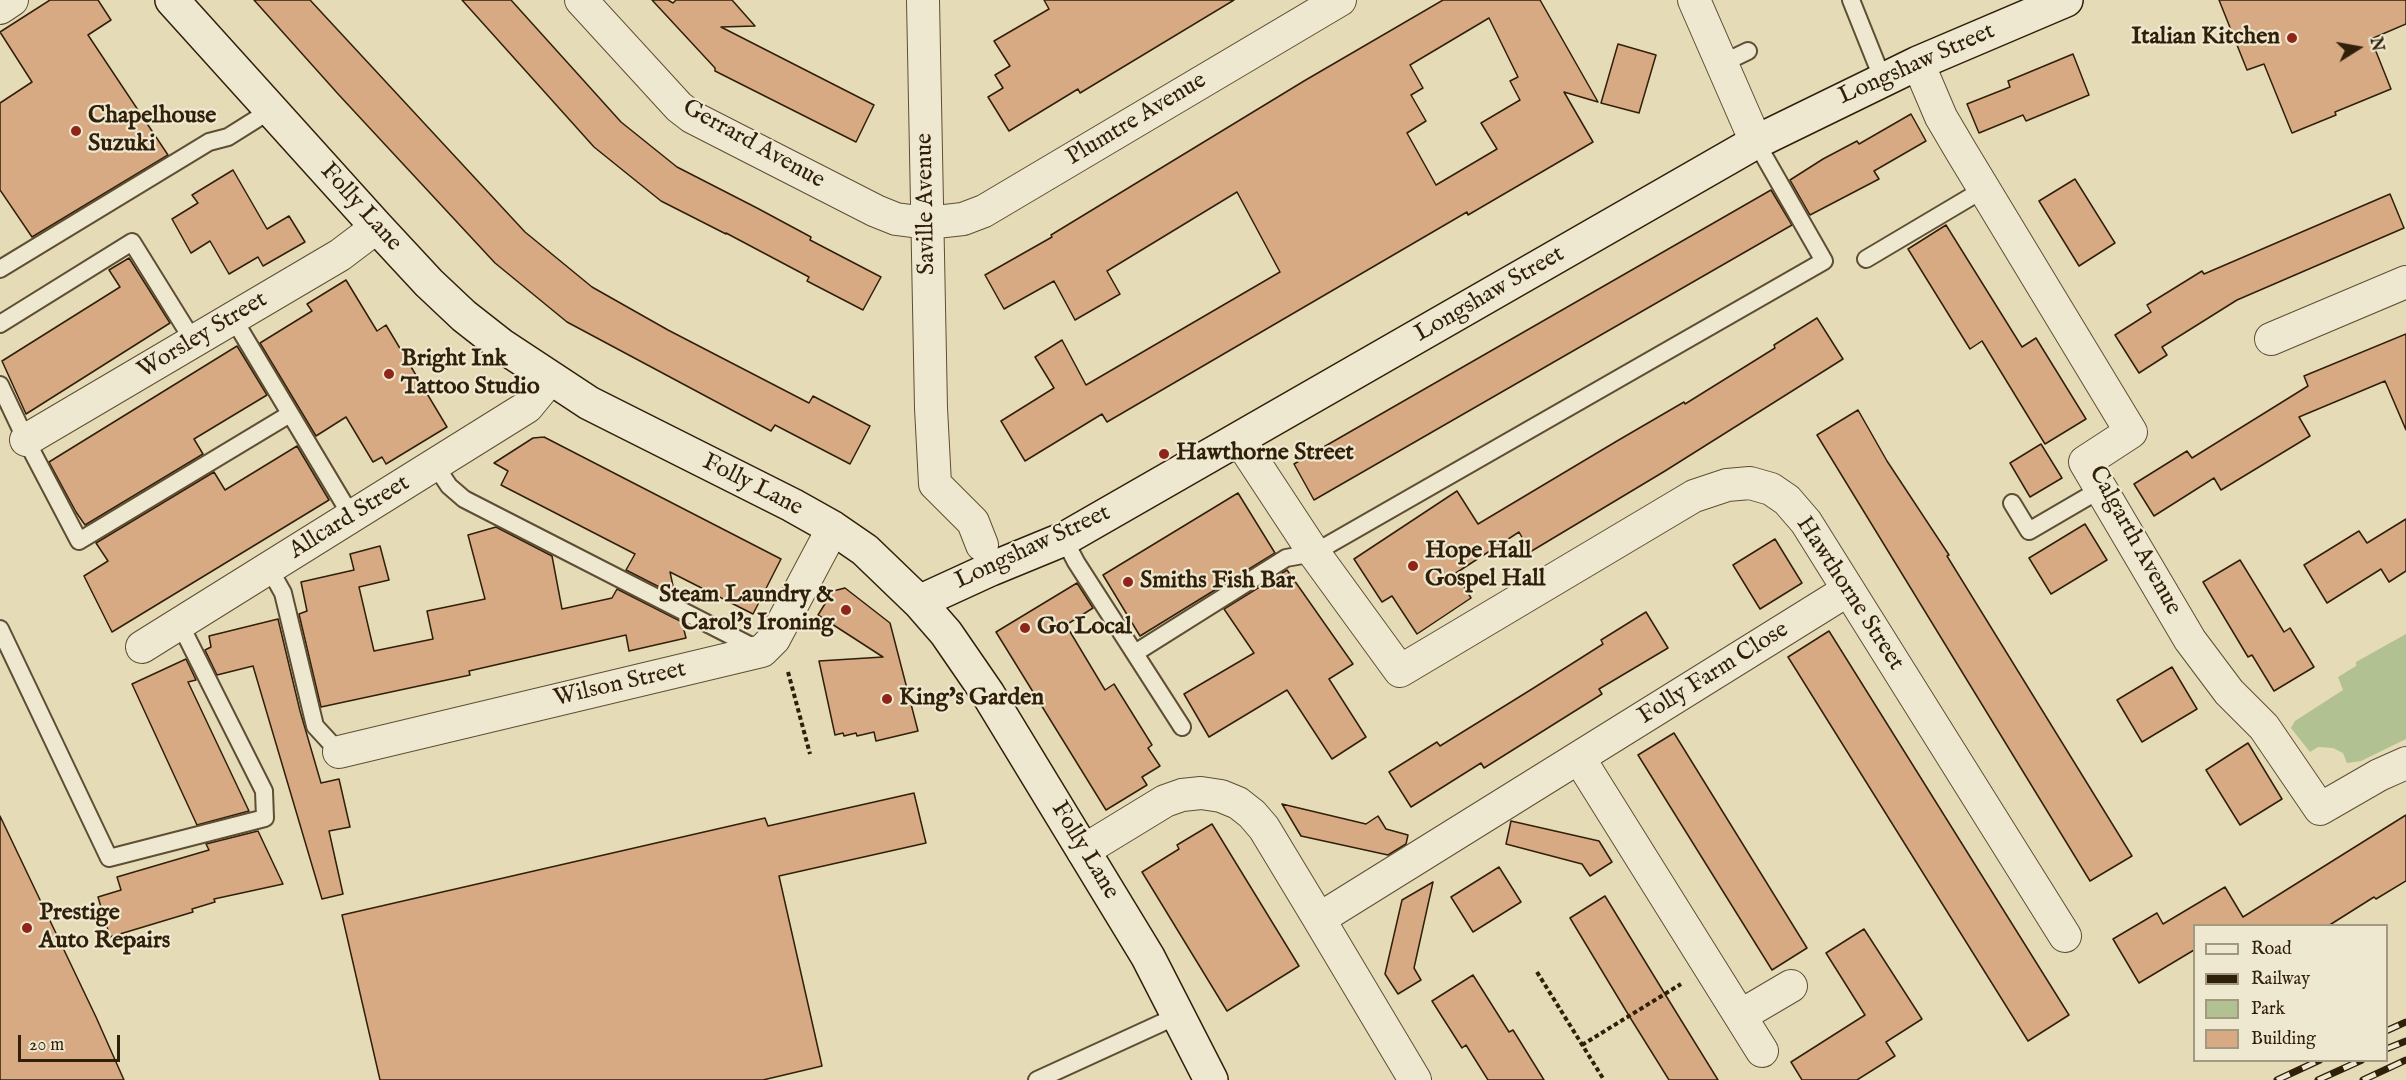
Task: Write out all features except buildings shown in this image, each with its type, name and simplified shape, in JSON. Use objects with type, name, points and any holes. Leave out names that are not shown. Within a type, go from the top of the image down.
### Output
[{"type":"street","points":[[0,8],[12,0]]},
{"type":"street","name":"Folly Lane","points":[[172,0],[429,283],[464,316],[550,379],[589,403],[792,505],[832,528],[865,550],[919,602],[967,661],[1148,957],[1211,1080]]},
{"type":"street","name":"Gerrard Avenue","points":[[581,0],[679,107],[692,117],[876,211],[896,219],[927,223]]},
{"type":"street","name":"Saville Avenue","points":[[923,0],[931,408],[935,484],[973,522],[982,545]]},
{"type":"street","name":"Plumtre Avenue","points":[[927,223],[963,219],[984,211],[1340,0]]},
{"type":"street","points":[[1694,0],[1735,58],[1756,142]]},
{"type":"street","name":"Longshaw Street","points":[[919,602],[1064,539],[1756,142],[1918,63],[2066,0]]},
{"type":"street","name":"Calgarth Avenue","points":[[1918,63],[1941,117],[2131,432],[2085,462],[2190,640],[2229,692],[2264,727],[2320,809],[2379,775],[2406,763]]},
{"type":"street","name":"Worsley Street","points":[[26,440],[340,255],[377,226]]},
{"type":"street","points":[[2271,339],[2406,282]]},
{"type":"street","name":"Allcard Street","points":[[142,647],[527,406],[550,379]]},
{"type":"street","name":"Hawthorne Street","points":[[1239,438],[1314,554],[1400,670],[1694,496],[1726,485],[1750,483],[1771,489],[1787,500],[1806,522],[2064,936]]},
{"type":"street","points":[[762,651],[774,639],[832,528]]},
{"type":"street","name":"Folly Farm Close","points":[[1320,919],[1848,590]]},
{"type":"street","name":"Wilson Street","points":[[339,752],[762,651]]},
{"type":"street","points":[[1579,758],[1762,1051]]},
{"type":"street","points":[[1083,851],[1165,801],[1182,795],[1201,793],[1221,796],[1238,803],[1264,828],[1415,1080]]},
{"type":"street","points":[[1740,1016],[1791,986]]},
{"type":"lane","points":[[1851,0],[1883,80]]},
{"type":"lane","points":[[0,269],[209,142],[228,137],[271,110]]},
{"type":"lane","points":[[1135,653],[1286,558],[1314,554],[1824,261],[1756,142]]},
{"type":"lane","points":[[1866,260],[1984,189]]},
{"type":"lane","points":[[0,324],[132,242],[194,342]]},
{"type":"lane","points":[[233,318],[352,517]]},
{"type":"lane","points":[[0,385],[79,541],[291,414]]},
{"type":"lane","points":[[435,465],[449,486],[464,500],[762,651]]},
{"type":"lane","points":[[2012,503],[2029,531],[2101,489]]},
{"type":"lane","points":[[1064,539],[1076,562],[1182,728]]},
{"type":"lane","points":[[269,568],[283,593],[315,726],[339,752]]},
{"type":"lane","points":[[0,629],[109,858],[265,818],[264,791],[180,624]]},
{"type":"lane","points":[[1037,1080],[1179,1016]]},
{"type":"path","points":[[762,651],[788,671],[810,754]]},
{"type":"path","points":[[1582,1045],[1710,967]]},
{"type":"path","points":[[1537,972],[1604,1080]]},
{"type":"green space","points":[[2406,634],[2406,739],[2361,761],[2347,763],[2343,753],[2333,748],[2318,747],[2310,752],[2291,728],[2295,721],[2343,690],[2338,677],[2356,666],[2356,662]]},
{"type":"railway","points":[[2388,1030],[2406,1022]]},
{"type":"railway","points":[[2388,1048],[2406,1041]]},
{"type":"railway","points":[[2363,1080],[2406,1060]]},
{"type":"railway","points":[[2277,1080],[2316,1062]]},
{"type":"railway","points":[[2318,1080],[2358,1062]]},
{"type":"place","name":"Italian Kitchen","points":[[2292,38]]},
{"type":"place","name":"Chapelhouse Suzuki","points":[[76,131]]},
{"type":"place","name":"Bright Ink Tattoo Studio","points":[[389,374]]},
{"type":"place","name":"Hawthorne Street","points":[[1164,454]]},
{"type":"place","name":"Hope Hall Gospel Hall","points":[[1413,566]]},
{"type":"place","name":"Smiths Fish Bar","points":[[1128,582]]},
{"type":"place","name":"Steam Laundry & Carol's Ironing","points":[[846,610]]},
{"type":"place","name":"Go Local","points":[[1025,628]]},
{"type":"place","name":"King's Garden","points":[[887,699]]},
{"type":"place","name":"Prestige Auto Repairs","points":[[27,928]]}]
